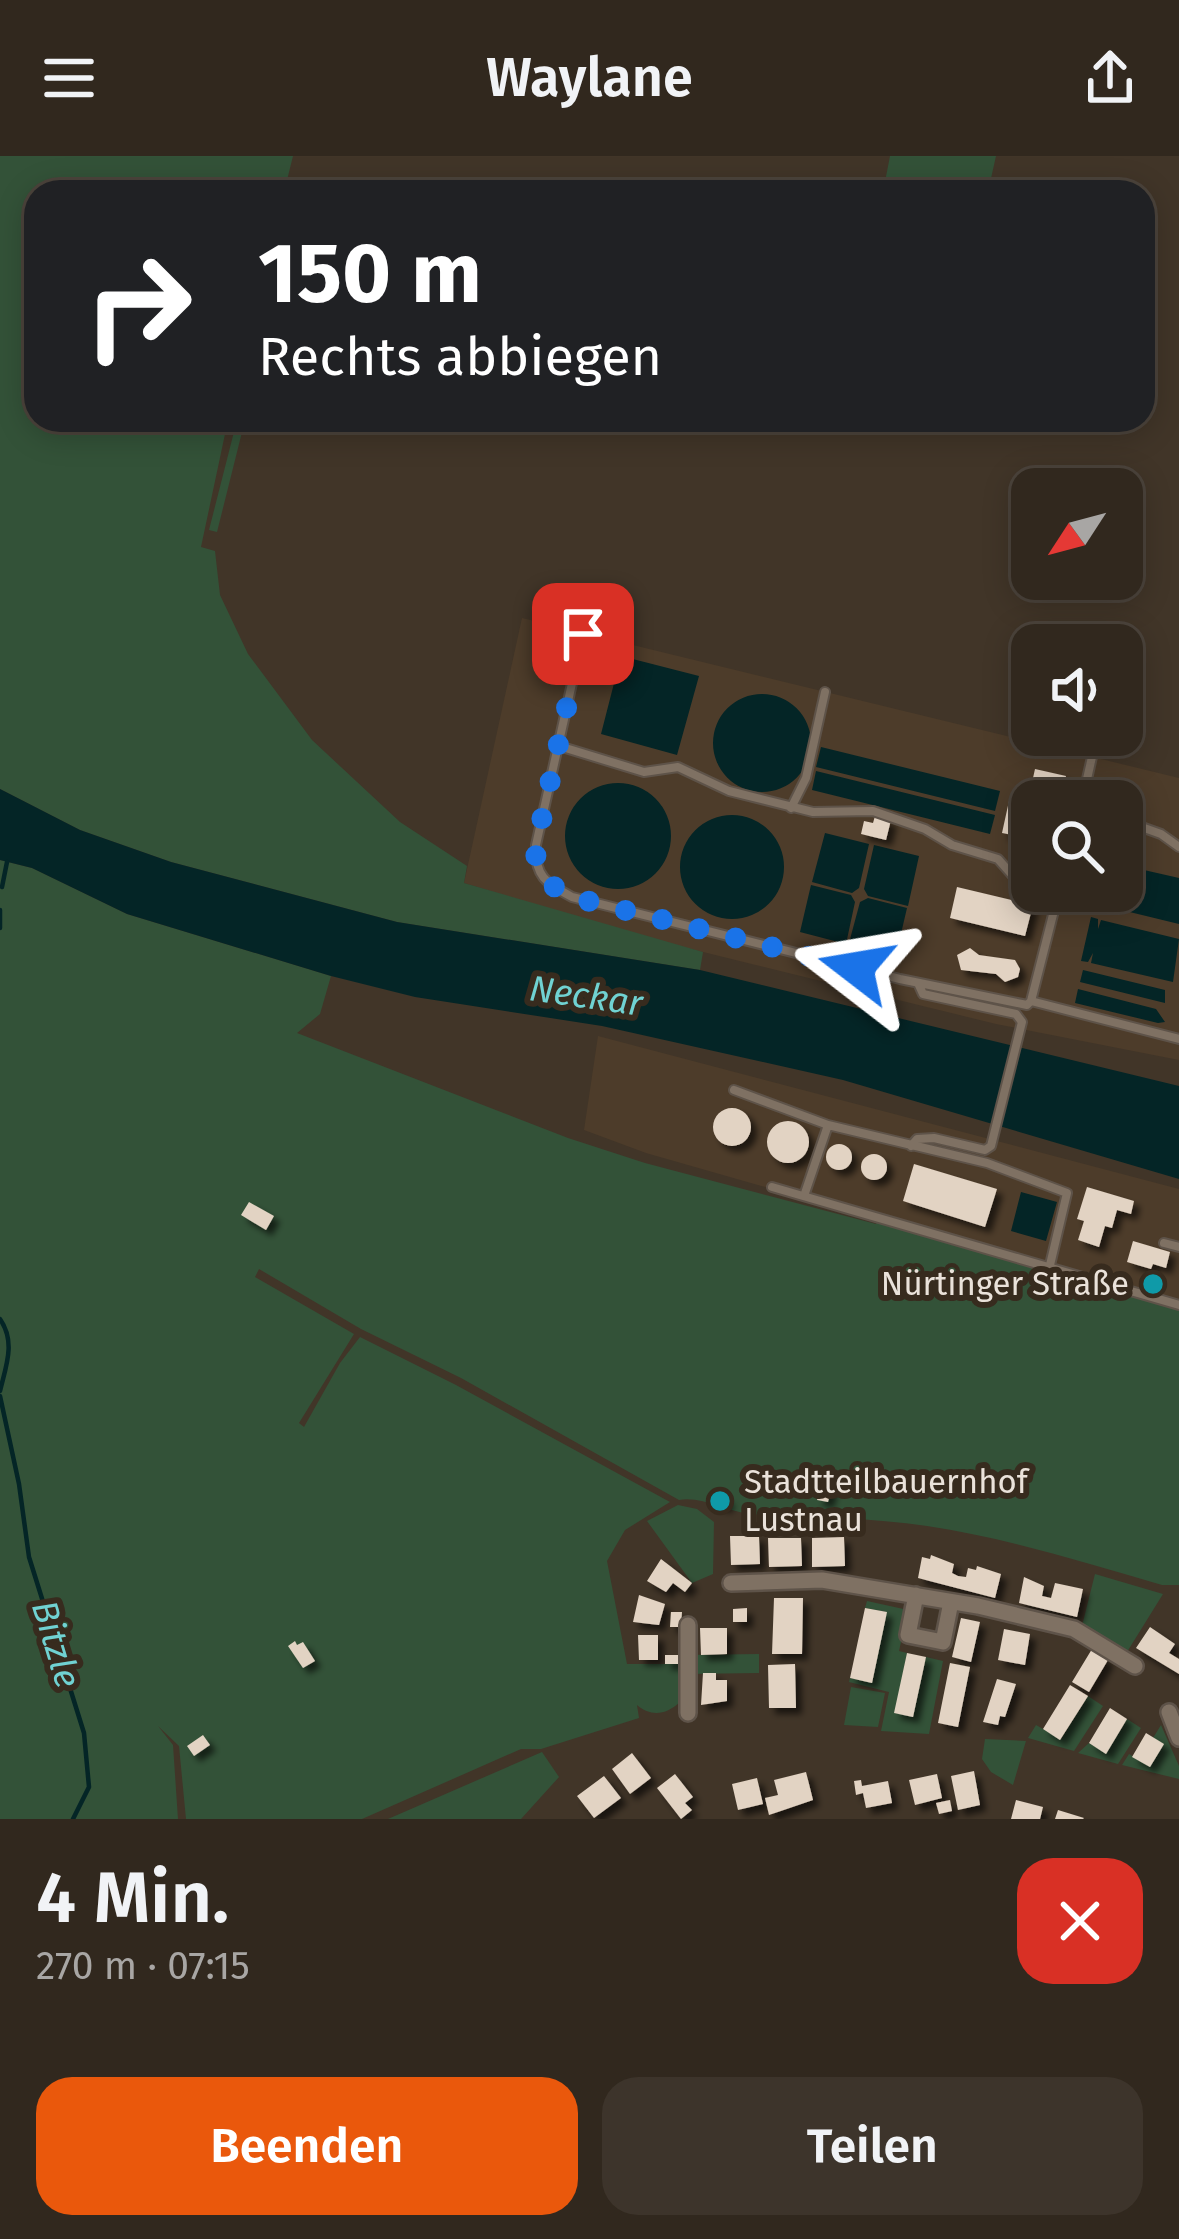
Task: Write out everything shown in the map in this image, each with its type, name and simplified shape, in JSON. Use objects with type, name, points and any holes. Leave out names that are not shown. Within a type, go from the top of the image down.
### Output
[{"type":"street","points":[[731,1583],[822,1580],[951,1602],[1074,1629],[1135,1666]]},
{"type":"street","points":[[916,1595],[908,1635],[943,1642],[951,1602]]},
{"type":"street","points":[[688,1625],[688,1713]]},
{"type":"street","points":[[1169,1712],[1179,1738]]},
{"type":"lane","points":[[583,634],[536,845],[535,865],[550,885],[572,897],[1027,1006],[1053,912]]},
{"type":"lane","points":[[791,808],[806,778],[825,692]]},
{"type":"lane","points":[[559,746],[644,772],[678,767],[728,791],[791,808],[873,811],[998,859],[1011,874]]},
{"type":"lane","points":[[1087,780],[1092,757]]},
{"type":"lane","points":[[1143,828],[1179,847]]},
{"type":"lane","points":[[911,1146],[917,1139],[934,1138],[986,1150],[991,1146],[1021,1017],[923,994],[918,982]]},
{"type":"lane","points":[[1030,1001],[1179,1039]]},
{"type":"lane","points":[[734,1090],[828,1125],[987,1163],[1067,1193],[1050,1265]]},
{"type":"lane","points":[[804,1196],[828,1125]]},
{"type":"lane","points":[[772,1187],[1179,1305]]},
{"type":"lane","points":[[1164,1243],[1179,1247]]},
{"type":"shaded area","points":[[522,618],[1011,737],[1011,756],[1089,756],[1179,778],[1179,1060],[996,1024],[638,936],[464,883]]},
{"type":"shaded area","points":[[598,1036],[1179,1189],[1179,1305],[646,1153],[584,1130]]},
{"type":"green space","points":[[0,156],[293,156],[287,180],[24,180],[24,432],[225,432],[201,547],[215,551],[220,595],[248,654],[312,740],[400,822],[467,866],[464,883],[703,952],[700,970],[397,922],[171,862],[80,830],[0,789]]},
{"type":"green space","points":[[890,156],[996,156],[991,180],[885,180]]},
{"type":"green space","points":[[234,432],[242,432],[217,532],[209,530]]},
{"type":"green space","points":[[0,860],[32,868],[127,914],[331,976],[320,1014],[297,1033],[568,1138],[876,1224],[879,1218],[1179,1305],[1179,1585],[1162,1585],[957,1531],[883,1521],[751,1514],[679,1500],[259,1269],[255,1277],[354,1334],[299,1423],[304,1427],[360,1337],[670,1502],[625,1530],[607,1561],[627,1664],[681,1664],[680,1702],[658,1713],[637,1705],[639,1718],[541,1749],[521,1749],[362,1819],[186,1819],[179,1746],[158,1726],[173,1745],[178,1819],[0,1819]]},
{"type":"green space","points":[[678,1505],[697,1509],[714,1522],[713,1574],[692,1583],[647,1521]]},
{"type":"green space","points":[[1095,1574],[1163,1594],[1127,1652],[1082,1626]]},
{"type":"green space","points":[[867,1601],[908,1610],[899,1651],[907,1653],[895,1713],[913,1716],[926,1657],[943,1661],[929,1734],[881,1731],[889,1692],[849,1682],[850,1678],[872,1682],[886,1612],[865,1608]]},
{"type":"green space","points":[[759,1654],[759,1673],[688,1674],[688,1655]]},
{"type":"green space","points":[[851,1687],[885,1693],[878,1727],[844,1725]]},
{"type":"green space","points":[[1088,1696],[1103,1706],[1074,1751],[1028,1738],[1036,1725],[1061,1739]]},
{"type":"green space","points":[[1127,1719],[1141,1728],[1118,1764],[1078,1753],[1089,1743],[1106,1753]]},
{"type":"green space","points":[[1161,1725],[1179,1766],[1179,1779],[1122,1765],[1129,1754],[1150,1766],[1153,1738]]},
{"type":"green space","points":[[985,1739],[1026,1741],[1013,1785],[991,1772],[982,1759]]},
{"type":"green space","points":[[542,1752],[559,1777],[521,1819],[388,1819]]},
{"type":"water","points":[[621,656],[699,676],[677,755],[601,734]]},
{"type":"water","points":[[762,694],[797,708],[811,743],[797,778],[762,792],[727,778],[713,743],[727,708]]},
{"type":"water","points":[[821,747],[1000,791],[995,811],[816,767]]},
{"type":"water","points":[[816,771],[995,815],[990,834],[812,790]]},
{"type":"water","points":[[618,783],[638,787],[655,799],[667,816],[671,836],[667,856],[655,873],[638,885],[618,889],[598,885],[581,873],[569,856],[565,836],[569,816],[581,799],[598,787]]},
{"type":"water","name":"Neckar","points":[[0,789],[80,830],[171,862],[397,922],[700,970],[1179,1086],[1179,1179],[843,1080],[602,1026],[415,997],[127,914],[32,868],[0,860]]},
{"type":"water","points":[[732,815],[752,819],[769,830],[780,847],[784,867],[780,887],[769,904],[752,915],[732,919],[712,915],[695,904],[684,887],[680,867],[684,847],[695,830],[712,819]]},
{"type":"water","points":[[825,833],[869,844],[859,888],[852,893],[812,882]]},
{"type":"water","points":[[874,845],[919,856],[908,906],[868,896],[864,889]]},
{"type":"water","points":[[1143,870],[1179,878],[1179,924],[1130,912],[1143,912]]},
{"type":"water","points":[[811,885],[851,895],[855,902],[846,944],[800,932]]},
{"type":"water","points":[[868,898],[907,908],[896,955],[849,943],[860,902]]},
{"type":"water","points":[[1091,917],[1098,919],[1098,929],[1101,920],[1179,939],[1173,982],[1091,963],[1093,953],[1088,962],[1081,961]]},
{"type":"water","points":[[1083,970],[1165,990],[1165,1003],[1080,982]]},
{"type":"water","points":[[1078,989],[1156,1009],[1165,1022],[1075,1003]]},
{"type":"water","points":[[1021,1192],[1057,1202],[1046,1241],[1011,1231]]},
{"type":"building","points":[[1035,769],[1066,776],[1065,780],[1033,780]]},
{"type":"building","points":[[1011,801],[1011,835],[1002,833]]},
{"type":"building","points":[[875,816],[891,820],[886,840],[861,834],[864,821],[873,823]]},
{"type":"building","points":[[957,887],[1011,900],[1011,912],[1031,912],[1025,936],[950,918]]},
{"type":"building","points":[[970,948],[979,955],[1015,960],[1018,977],[1005,982],[996,974],[961,970],[957,955]]},
{"type":"building","points":[[732,1108],[746,1113],[751,1127],[746,1141],[732,1146],[718,1141],[713,1127],[718,1113]]},
{"type":"building","points":[[788,1121],[803,1127],[809,1142],[803,1157],[788,1163],[773,1157],[767,1142],[773,1127]]},
{"type":"building","points":[[839,1144],[852,1157],[839,1170],[826,1157]]},
{"type":"building","points":[[874,1154],[884,1157],[884,1177],[874,1180],[864,1177],[861,1167],[864,1157]]},
{"type":"building","points":[[914,1164],[997,1189],[985,1227],[903,1201]]},
{"type":"building","points":[[1087,1187],[1134,1201],[1131,1214],[1117,1210],[1112,1228],[1105,1226],[1099,1247],[1078,1240],[1084,1221],[1077,1219]]},
{"type":"building","points":[[249,1202],[274,1216],[266,1230],[241,1215]]},
{"type":"building","points":[[1133,1241],[1170,1252],[1166,1268],[1127,1262]]},
{"type":"building","points":[[822,1483],[832,1486],[828,1502],[817,1500]]},
{"type":"building","name":"Stadtteilbauernhof Lustnau","points":[[714,1494],[729,1499],[726,1507],[711,1503]]},
{"type":"building","points":[[730,1536],[759,1536],[760,1564],[731,1565]]},
{"type":"building","points":[[844,1537],[845,1566],[812,1567],[812,1538]]},
{"type":"building","points":[[768,1538],[801,1538],[802,1566],[769,1567]]},
{"type":"building","points":[[931,1555],[954,1564],[952,1573],[958,1576],[966,1577],[968,1568],[976,1570],[977,1566],[1001,1574],[995,1598],[918,1578],[922,1557],[930,1559]]},
{"type":"building","points":[[661,1559],[692,1583],[685,1592],[673,1583],[666,1592],[647,1581]]},
{"type":"building","points":[[1024,1577],[1044,1586],[1042,1596],[1051,1598],[1055,1583],[1083,1589],[1077,1617],[1019,1603]]},
{"type":"building","points":[[639,1595],[665,1604],[659,1625],[633,1622]]},
{"type":"building","points":[[774,1598],[803,1598],[802,1654],[772,1654]]},
{"type":"building","points":[[747,1608],[747,1622],[733,1622],[733,1609]]},
{"type":"building","points":[[865,1608],[887,1612],[872,1683],[850,1678]]},
{"type":"building","points":[[671,1612],[682,1612],[681,1627],[670,1627]]},
{"type":"building","points":[[961,1618],[980,1622],[971,1662],[952,1657]]},
{"type":"building","points":[[1150,1627],[1175,1644],[1169,1653],[1179,1659],[1179,1674],[1136,1648]]},
{"type":"building","points":[[700,1628],[727,1628],[727,1654],[701,1655]]},
{"type":"building","points":[[1004,1629],[1030,1634],[1025,1665],[998,1660]]},
{"type":"building","points":[[638,1635],[658,1635],[658,1660],[639,1660]]},
{"type":"building","points":[[295,1641],[297,1645],[303,1642],[315,1661],[303,1668],[288,1646]]},
{"type":"building","points":[[1092,1649],[1108,1660],[1089,1692],[1072,1682]]},
{"type":"building","points":[[907,1653],[926,1657],[913,1717],[894,1713]]},
{"type":"building","points":[[665,1655],[681,1655],[681,1664],[665,1664]]},
{"type":"building","points":[[950,1663],[970,1667],[958,1727],[938,1723]]},
{"type":"building","points":[[795,1664],[796,1708],[769,1708],[768,1665]]},
{"type":"building","points":[[703,1673],[716,1673],[716,1680],[727,1680],[727,1701],[701,1705]]},
{"type":"building","points":[[997,1679],[1016,1684],[998,1725],[983,1722]]},
{"type":"building","points":[[1070,1685],[1088,1696],[1060,1740],[1043,1729]]},
{"type":"building","points":[[1110,1708],[1127,1719],[1106,1754],[1089,1743]]},
{"type":"building","points":[[1146,1733],[1164,1744],[1150,1767],[1132,1757]]},
{"type":"building","points":[[203,1735],[210,1745],[194,1756],[187,1746]]},
{"type":"building","points":[[632,1753],[651,1778],[630,1794],[612,1769]]},
{"type":"building","points":[[974,1771],[980,1805],[958,1810],[951,1776]]},
{"type":"building","points":[[806,1772],[813,1800],[769,1815],[765,1798],[778,1795],[774,1780]]},
{"type":"building","points":[[675,1774],[693,1797],[685,1803],[692,1810],[681,1819],[657,1788]]},
{"type":"building","points":[[937,1774],[942,1798],[915,1805],[909,1780]]},
{"type":"building","points":[[604,1776],[621,1798],[594,1818],[577,1796]]},
{"type":"building","points":[[757,1778],[763,1804],[738,1810],[732,1784]]},
{"type":"building","points":[[861,1780],[862,1786],[888,1781],[892,1803],[866,1808],[863,1793],[856,1795],[854,1781]]},
{"type":"building","points":[[950,1800],[952,1811],[939,1814],[936,1803]]},
{"type":"building","points":[[1016,1800],[1043,1807],[1040,1819],[1011,1819]]},
{"type":"building","points":[[1058,1810],[1084,1818],[1055,1819]]},
{"type":"waterway","name":"Bitzle","points":[[2,887],[7,862]]},
{"type":"waterway","name":"Bitzle","points":[[0,910],[0,928]]},
{"type":"waterway","name":"Bitzle","points":[[0,1319],[9,1345],[0,1391]]},
{"type":"waterway","name":"Bitzle","points":[[0,1396],[29,1557],[84,1733],[89,1787],[73,1819]]},
{"type":"place","name":"Nürtinger Straße","points":[[1153,1284]]},
{"type":"place","name":"Stadtteilbauernhof Lustnau","points":[[720,1501]]},
{"type":"route","points":[[583,634],[536,845],[535,865],[550,885],[572,897],[856,968]]}]
